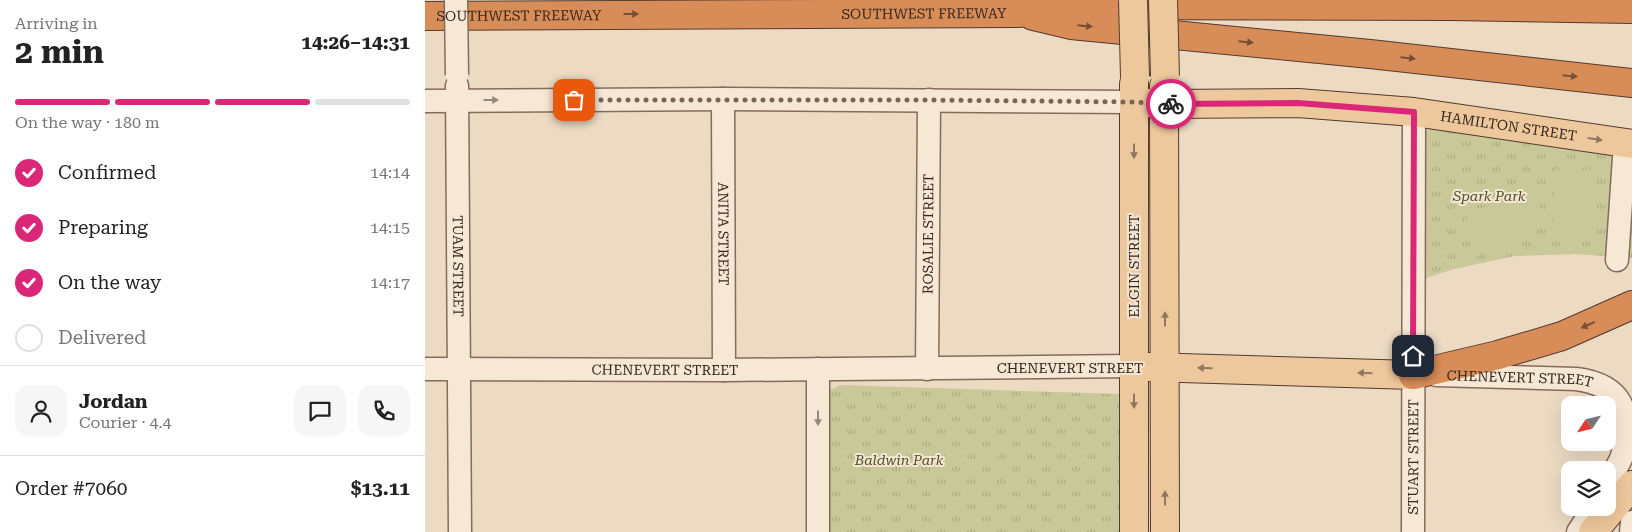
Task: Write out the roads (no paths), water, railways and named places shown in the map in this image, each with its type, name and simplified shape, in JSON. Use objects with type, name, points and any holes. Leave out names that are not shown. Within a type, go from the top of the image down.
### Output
[{"type":"highway","name":"SOUTHWEST FREEWAY","points":[[425,16],[1020,13],[1073,5],[1439,6],[1632,9]]},
{"type":"highway","points":[[1020,13],[1071,25],[1370,54],[1632,83]]},
{"type":"highway","points":[[1413,375],[1498,355],[1562,336],[1632,304]]},
{"type":"main road","name":"ELGIN STREET","points":[[1133,0],[1134,532]]},
{"type":"main road","points":[[1163,0],[1165,76],[1165,532]]},
{"type":"main road","name":"HAMILTON STREET","points":[[1134,90],[1164,104],[1298,103],[1414,112],[1629,143]]},
{"type":"main road","name":"CHENEVERT STREET","points":[[1134,366],[1413,375]]},
{"type":"main road","points":[[1593,532],[1632,485]]},
{"type":"street","name":"TUAM STREET","points":[[456,0],[459,532]]},
{"type":"street","name":"HAMILTON STREET","points":[[425,101],[929,100],[1134,90]]},
{"type":"street","name":"ANITA STREET","points":[[723,99],[724,370]]},
{"type":"street","name":"ROSALIE STREET","points":[[927,369],[929,100]]},
{"type":"street","name":"STUART STREET","points":[[1413,532],[1414,112]]},
{"type":"street","points":[[1617,260],[1629,143]]},
{"type":"street","name":"CHENEVERT STREET","points":[[425,369],[724,370],[1134,366]]},
{"type":"street","points":[[818,369],[818,532]]},
{"type":"street","name":"CHENEVERT STREET","points":[[1413,375],[1576,379],[1594,382],[1609,388],[1623,405],[1627,417],[1627,436],[1622,457],[1616,467]]},
{"type":"street","points":[[1578,532],[1589,516]]},
{"type":"street","points":[[1631,532],[1632,522]]},
{"type":"park label","name":"Spark Park","points":[[1489,196]]},
{"type":"park label","name":"Baldwin Park","points":[[899,460]]}]
